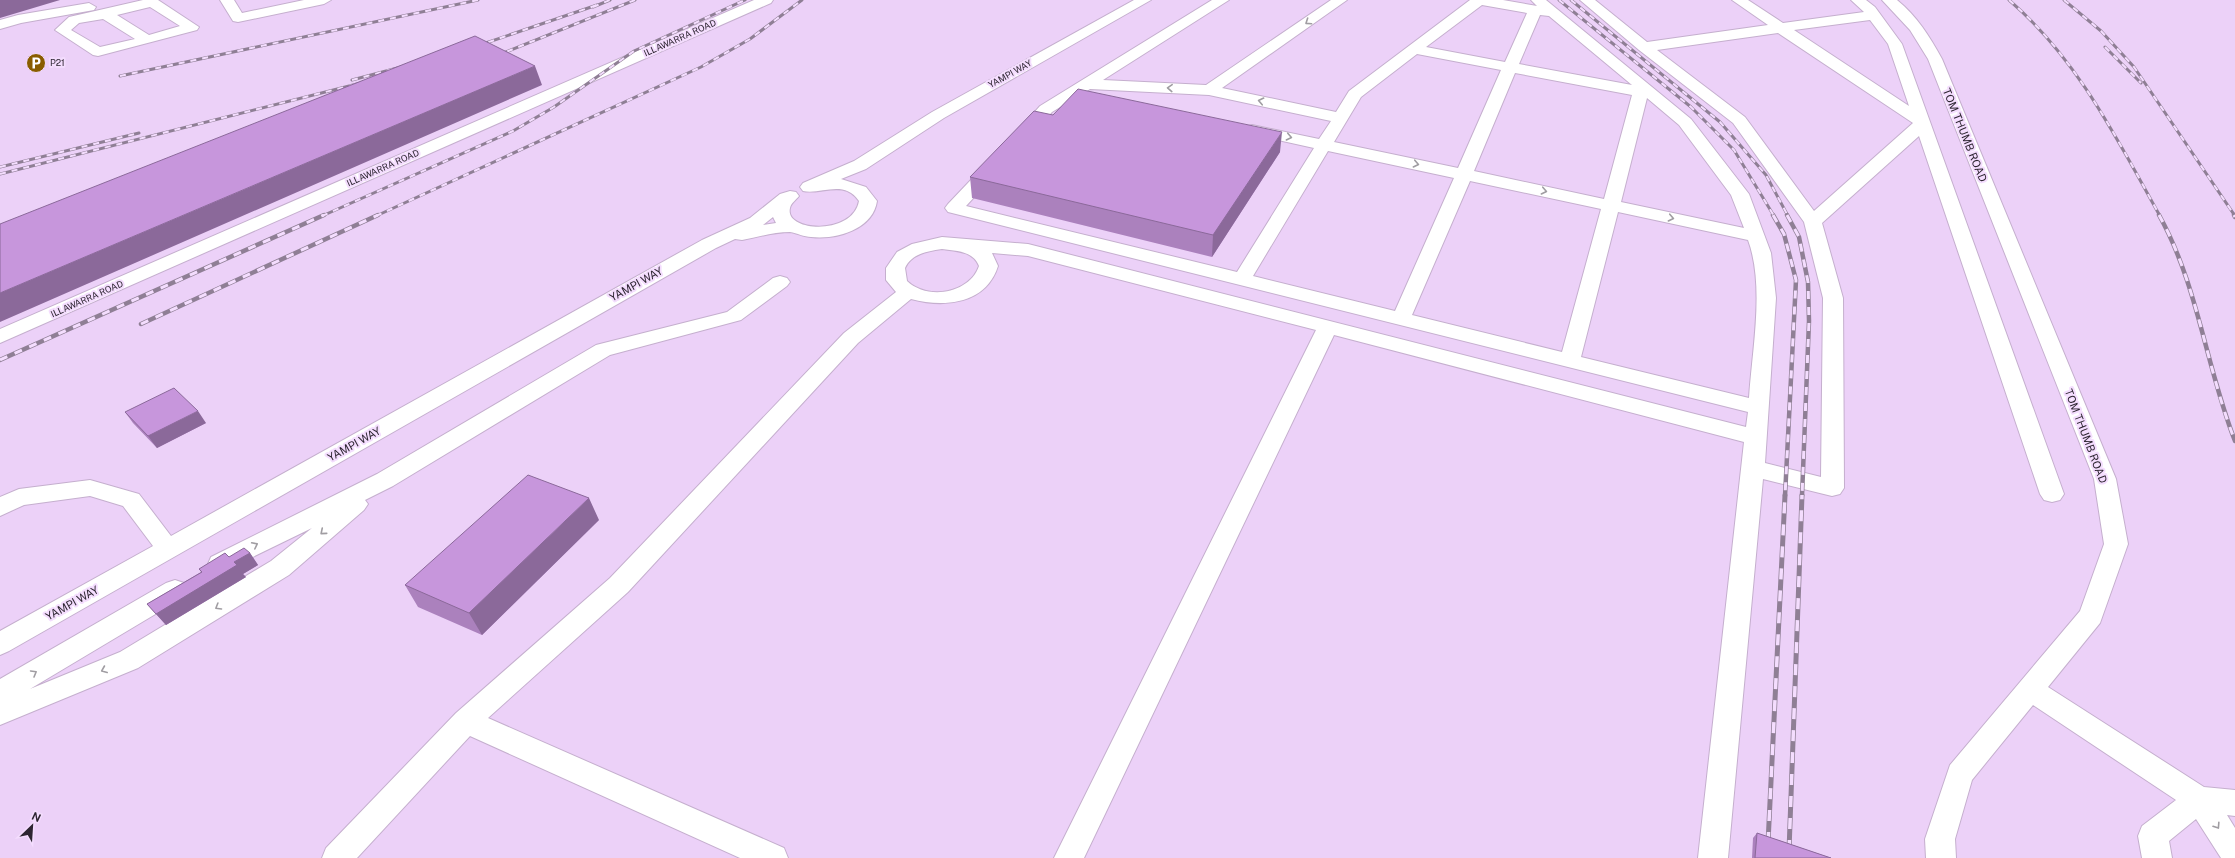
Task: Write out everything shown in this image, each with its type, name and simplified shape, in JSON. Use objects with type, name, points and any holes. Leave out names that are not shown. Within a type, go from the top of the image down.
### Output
[{"type":"street","points":[[0,25],[116,0]]},
{"type":"street","points":[[152,2],[192,27],[98,52],[62,30],[74,20],[152,2],[169,0]]},
{"type":"street","points":[[269,0],[230,4],[238,18],[324,0]]},
{"type":"street","name":"ILLAWARRA ROAD","points":[[0,337],[766,0]]},
{"type":"street","name":"YAMPI WAY","points":[[0,644],[709,244],[756,222],[786,198],[860,165],[948,109],[1144,0]]},
{"type":"street","points":[[1222,0],[1089,84],[1046,109],[954,208],[1759,408]]},
{"type":"street","points":[[1209,90],[1340,0]]},
{"type":"street","points":[[1242,279],[1355,94],[1479,0],[1541,7],[1645,92],[1685,122],[1740,194],[1762,253],[1766,298],[1759,408],[1713,858]]},
{"type":"street","points":[[1586,0],[1739,120],[1813,222],[1833,298],[1832,488],[1753,468]]},
{"type":"street","points":[[1739,0],[1923,123]]},
{"type":"street","points":[[1858,0],[1881,8],[1923,123],[2052,494]]},
{"type":"street","points":[[1401,319],[1510,67],[1541,7]]},
{"type":"street","points":[[1644,47],[1781,28],[1881,8]]},
{"type":"street","name":"TOM THUMB ROAD","points":[[1881,8],[1913,23],[1926,41],[1935,59],[2105,479],[2116,544],[2091,616],[1960,774],[1940,839],[1941,858]]},
{"type":"street","points":[[0,39],[36,27],[74,9]]},
{"type":"street","points":[[105,14],[147,40]]},
{"type":"street","points":[[1414,49],[1645,92]]},
{"type":"street","points":[[1089,84],[1209,90],[1340,118]]},
{"type":"street","points":[[1089,84],[1100,98],[1116,101]]},
{"type":"street","points":[[1570,361],[1610,206],[1645,92]]},
{"type":"street","points":[[1813,222],[1923,123]]},
{"type":"street","points":[[1239,127],[1756,236]]},
{"type":"street","name":"YAMPI WAY","points":[[709,244],[738,236],[792,227],[805,231],[821,232],[846,226],[866,212],[868,201],[865,176],[870,164],[880,152]]},
{"type":"street","name":"YAMPI WAY","points":[[809,187],[828,184],[847,185],[861,192],[868,201]]},
{"type":"street","points":[[786,198],[782,204],[780,214],[782,219],[792,227]]},
{"type":"street","points":[[968,246],[980,251],[987,258],[990,267],[988,276],[980,285],[969,292],[954,297],[922,297],[908,292],[900,286],[895,274],[898,262],[916,249],[942,243],[1028,250],[1756,437]]},
{"type":"street","points":[[0,693],[199,577],[385,480],[603,350],[734,316],[780,282]]},
{"type":"street","points":[[337,858],[466,721],[619,585],[851,338],[908,292]]},
{"type":"street","points":[[1069,858],[1328,327]]},
{"type":"street","points":[[0,713],[129,660],[225,603],[280,568],[385,480]]},
{"type":"street","points":[[0,507],[19,498],[90,488],[131,500],[168,549]]},
{"type":"street","points":[[2030,690],[2199,799],[2235,853]]},
{"type":"street","points":[[466,721],[773,858]]},
{"type":"street","points":[[2157,858],[2153,836],[2199,799],[2235,803]]},
{"type":"shaded area","points":[[0,0],[2235,0],[2235,858],[0,858]]},
{"type":"building","points":[[475,36],[535,66],[0,293],[0,224]]},
{"type":"building","points":[[1078,89],[1282,132],[1213,235],[970,177],[1034,111],[1053,115]]},
{"type":"building","points":[[174,388],[198,411],[148,436],[125,412]]},
{"type":"building","points":[[528,475],[589,498],[469,613],[405,585]]},
{"type":"building","points":[[244,548],[250,553],[234,562],[237,565],[156,614],[147,604],[202,572],[199,569],[225,553],[229,557]]},
{"type":"building","points":[[1757,833],[1831,858],[1755,858]]},
{"type":"railway","points":[[120,76],[478,0]]},
{"type":"railway","points":[[593,7],[610,0]]},
{"type":"railway","points":[[496,56],[635,0]]},
{"type":"railway","points":[[322,216],[513,131],[554,107],[634,51],[745,0]]},
{"type":"railway","points":[[376,216],[701,67],[750,39],[802,0]]},
{"type":"railway","points":[[1559,0],[1691,107],[1734,150],[1774,216]]},
{"type":"railway","points":[[1571,0],[1720,122],[1766,175],[1788,216]]},
{"type":"railway","points":[[2009,0],[2055,47],[2094,101],[2160,216]]},
{"type":"railway","points":[[2064,0],[2101,31],[2134,67],[2235,216]]},
{"type":"railway","points":[[477,46],[597,5]]},
{"type":"railway","points":[[2105,47],[2141,83]]},
{"type":"railway","points":[[352,80],[405,66]]},
{"type":"railway","points":[[0,174],[361,83]]},
{"type":"railway","points":[[0,167],[139,133]]},
{"type":"railway","points":[[0,360],[324,215]]},
{"type":"railway","points":[[141,324],[378,215]]},
{"type":"railway","points":[[1773,215],[1784,234],[1796,280],[1785,496]]},
{"type":"railway","points":[[1787,215],[1799,237],[1808,282],[1809,321],[1802,496]]},
{"type":"railway","points":[[2159,215],[2172,242],[2193,298],[2216,384],[2235,441]]},
{"type":"railway","points":[[1768,843],[1785,495]]},
{"type":"railway","points":[[1789,851],[1802,495]]},
{"type":"place","name":"P21","points":[[36,63]]}]
